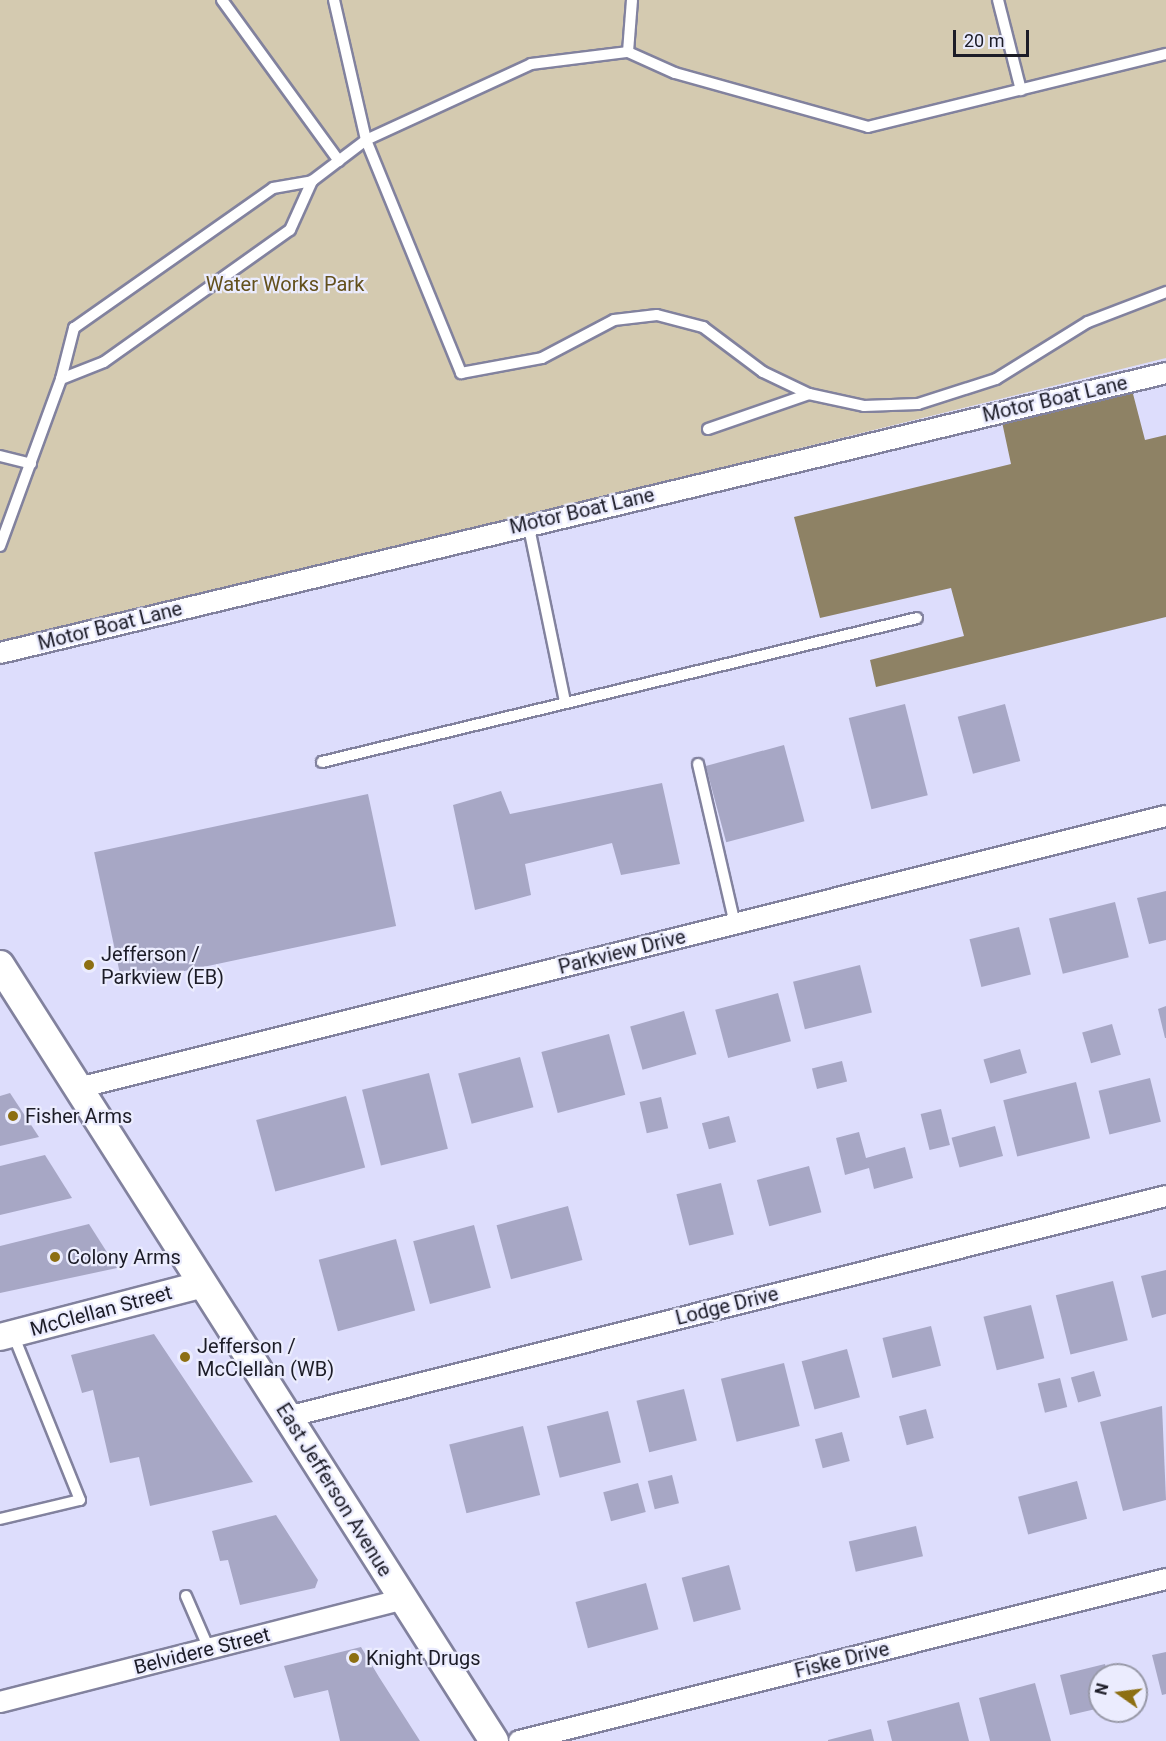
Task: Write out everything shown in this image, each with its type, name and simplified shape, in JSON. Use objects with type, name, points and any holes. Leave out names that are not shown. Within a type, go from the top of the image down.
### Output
[{"type":"main road","name":"East Jefferson Avenue","points":[[0,965],[494,1741]]},
{"type":"street","name":"Motor Boat Lane","points":[[0,653],[528,523],[1166,373]]},
{"type":"street","name":"Parkview Drive","points":[[78,1088],[1166,816]]},
{"type":"street","name":"Lodge Drive","points":[[287,1417],[1166,1196]]},
{"type":"street","name":"McClellan Street","points":[[6,1335],[203,1284]]},
{"type":"street","name":"Fiske Drive","points":[[519,1741],[1166,1579]]},
{"type":"street","name":"Belvidere Street","points":[[0,1702],[403,1599]]},
{"type":"lane","points":[[222,0],[339,161]]},
{"type":"lane","points":[[334,0],[366,140],[461,373],[542,358],[614,320],[657,315],[703,327],[763,372],[809,394],[864,406],[946,398],[996,379],[1088,322],[1166,292]]},
{"type":"lane","points":[[628,52],[632,0]]},
{"type":"lane","points":[[998,0],[1020,90]]},
{"type":"lane","points":[[0,546],[61,379],[74,328],[273,188],[312,181],[366,140],[531,64],[628,52],[675,73],[868,127],[1166,54]]},
{"type":"lane","points":[[61,379],[104,362],[290,230],[312,181]]},
{"type":"lane","points":[[708,429],[809,394]]},
{"type":"lane","points":[[0,456],[31,464]]},
{"type":"lane","points":[[528,523],[565,702]]},
{"type":"lane","points":[[322,762],[917,618]]},
{"type":"lane","points":[[698,764],[735,924]]},
{"type":"lane","points":[[0,1519],[80,1500],[6,1335]]},
{"type":"lane","points":[[186,1596],[209,1649]]},
{"type":"green space","name":"Water Works Park","points":[[0,0],[1166,0],[1166,358],[0,645]]},
{"type":"shaded area","points":[[1132,390],[1145,440],[1166,435],[1166,617],[876,687],[870,660],[964,636],[951,588],[820,618],[794,517],[1011,464],[1002,422]]},
{"type":"building","points":[[905,704],[928,795],[871,809],[849,718]]},
{"type":"building","points":[[1005,704],[1020,761],[973,774],[958,717]]},
{"type":"building","points":[[784,745],[804,821],[726,842],[706,766]]},
{"type":"building","points":[[662,783],[680,864],[621,875],[612,843],[525,864],[531,895],[475,910],[453,805],[501,791],[510,814]]},
{"type":"building","points":[[368,794],[396,926],[122,984],[94,852]]},
{"type":"building","points":[[1166,891],[1166,940],[1149,944],[1137,898]]},
{"type":"building","points":[[1115,902],[1129,957],[1063,974],[1049,918]]},
{"type":"building","points":[[1019,927],[1031,975],[981,987],[970,939]]},
{"type":"building","points":[[860,965],[872,1013],[805,1029],[793,982]]},
{"type":"building","points":[[778,993],[791,1041],[728,1058],[715,1010]]},
{"type":"building","points":[[1166,1006],[1166,1038],[1165,1038],[1158,1009]]},
{"type":"building","points":[[684,1011],[696,1054],[643,1070],[630,1026]]},
{"type":"building","points":[[1112,1024],[1121,1055],[1091,1063],[1082,1033]]},
{"type":"building","points":[[609,1034],[625,1095],[558,1113],[541,1052]]},
{"type":"building","points":[[1020,1049],[1027,1073],[990,1084],[983,1059]]},
{"type":"building","points":[[520,1057],[533,1107],[472,1124],[458,1074]]},
{"type":"building","points":[[842,1061],[847,1081],[817,1089],[812,1068]]},
{"type":"building","points":[[429,1073],[448,1149],[381,1165],[362,1090]]},
{"type":"building","points":[[1150,1078],[1161,1122],[1109,1134],[1099,1091]]},
{"type":"building","points":[[1076,1082],[1090,1138],[1017,1156],[1003,1100]]},
{"type":"building","name":"Fisher Arms","points":[[10,1093],[39,1137],[0,1146],[0,1096]]},
{"type":"building","points":[[346,1096],[365,1167],[275,1192],[256,1120]]},
{"type":"building","points":[[661,1097],[668,1128],[647,1133],[640,1102]]},
{"type":"building","points":[[941,1109],[950,1145],[930,1150],[921,1114]]},
{"type":"building","points":[[729,1116],[736,1142],[709,1149],[702,1123]]},
{"type":"building","points":[[995,1126],[1003,1156],[960,1168],[952,1138]]},
{"type":"building","points":[[859,1132],[866,1158],[905,1147],[913,1178],[874,1189],[869,1168],[845,1175],[836,1138]]},
{"type":"building","name":"Colony Arms","points":[[45,1155],[72,1198],[0,1215],[0,1166]]},
{"type":"building","points":[[809,1166],[821,1212],[769,1226],[757,1180]]},
{"type":"building","points":[[721,1183],[734,1234],[689,1246],[676,1194]]},
{"type":"building","points":[[568,1206],[582,1260],[511,1279],[497,1225]]},
{"type":"building","name":"Colony Arms","points":[[89,1224],[117,1268],[0,1293],[0,1246]]},
{"type":"building","points":[[474,1225],[491,1288],[430,1304],[413,1241]]},
{"type":"building","points":[[396,1239],[415,1310],[338,1331],[319,1260]]},
{"type":"building","points":[[1166,1270],[1166,1314],[1152,1318],[1141,1276]]},
{"type":"building","points":[[1113,1281],[1128,1340],[1071,1354],[1056,1295]]},
{"type":"building","points":[[1031,1305],[1044,1358],[997,1370],[983,1317]]},
{"type":"building","points":[[931,1326],[941,1366],[892,1378],[882,1338]]},
{"type":"building","points":[[154,1334],[253,1482],[150,1506],[139,1457],[110,1463],[93,1390],[82,1393],[71,1355]]},
{"type":"building","points":[[847,1349],[860,1397],[815,1409],[802,1361]]},
{"type":"building","points":[[784,1363],[800,1426],[737,1442],[721,1379]]},
{"type":"building","points":[[1094,1371],[1101,1396],[1078,1403],[1071,1378]]},
{"type":"building","points":[[1060,1378],[1067,1407],[1045,1413],[1038,1384]]},
{"type":"building","points":[[684,1389],[697,1440],[649,1452],[636,1401]]},
{"type":"building","points":[[1162,1406],[1166,1500],[1123,1511],[1100,1422]]},
{"type":"building","points":[[926,1409],[934,1438],[907,1445],[899,1416]]},
{"type":"building","points":[[608,1411],[621,1462],[560,1478],[547,1426]]},
{"type":"building","points":[[523,1426],[540,1495],[466,1513],[449,1444]]},
{"type":"building","points":[[842,1432],[850,1461],[823,1468],[815,1439]]},
{"type":"building","points":[[672,1475],[679,1503],[655,1509],[648,1481]]},
{"type":"building","points":[[1077,1481],[1087,1519],[1028,1534],[1018,1497]]},
{"type":"building","points":[[638,1483],[646,1512],[611,1521],[603,1492]]},
{"type":"building","points":[[276,1515],[318,1580],[315,1588],[240,1605],[228,1560],[220,1561],[212,1531]]},
{"type":"building","points":[[916,1526],[923,1556],[856,1572],[849,1542]]},
{"type":"building","points":[[729,1565],[741,1609],[694,1622],[682,1578]]},
{"type":"building","points":[[646,1583],[658,1629],[588,1648],[575,1602]]},
{"type":"building","points":[[361,1647],[420,1741],[340,1741],[328,1690],[294,1698],[284,1666]]},
{"type":"building","points":[[1166,1652],[1166,1694],[1162,1695],[1152,1655]]},
{"type":"building","points":[[1088,1668],[1088,1711],[1070,1715],[1060,1675]]},
{"type":"building","points":[[1035,1683],[1051,1741],[990,1741],[979,1698]]},
{"type":"building","points":[[959,1702],[969,1741],[892,1741],[887,1721]]},
{"type":"building","points":[[871,1729],[874,1741],[828,1741],[828,1740]]},
{"type":"place","name":"Jefferson / Parkview (EB)","points":[[89,965]]},
{"type":"place","name":"Fisher Arms","points":[[13,1116]]},
{"type":"place","name":"Colony Arms","points":[[55,1257]]},
{"type":"place","name":"Jefferson / McClellan (WB)","points":[[185,1357]]},
{"type":"place","name":"Knight Drugs","points":[[354,1658]]}]
